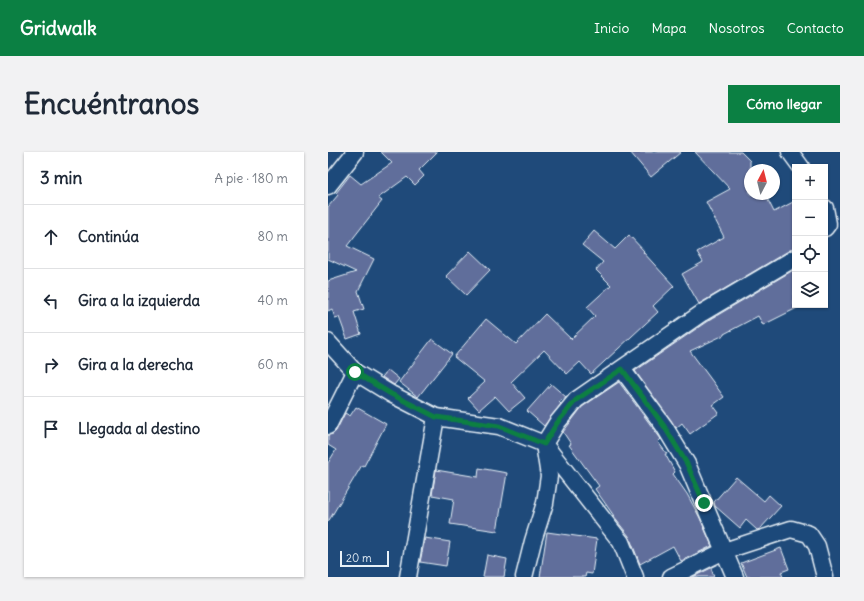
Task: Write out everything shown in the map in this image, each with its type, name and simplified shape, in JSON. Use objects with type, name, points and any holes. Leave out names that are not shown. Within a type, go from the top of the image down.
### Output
[{"type":"street","points":[[328,186],[355,152]]},
{"type":"street","points":[[790,152],[799,164]]},
{"type":"street","points":[[524,577],[533,541],[546,503],[549,476],[544,444],[557,423],[576,400],[702,313],[792,260]]},
{"type":"street","points":[[328,342],[355,372],[391,394],[436,417],[499,426],[544,444],[621,542],[635,577]]},
{"type":"street","points":[[622,369],[664,426],[687,464],[735,577]]},
{"type":"street","points":[[328,426],[355,372]]},
{"type":"street","points":[[408,577],[436,417]]},
{"type":"street","points":[[671,577],[724,551],[791,529],[809,534],[817,546],[825,577]]},
{"type":"building","points":[[381,152],[437,152],[419,170],[424,176],[415,185],[407,177],[378,198],[382,201],[347,246],[374,259],[358,291],[364,309],[354,312],[361,334],[347,339],[339,317],[335,318],[332,309],[328,311],[328,281],[356,272],[328,259],[328,207],[338,195],[336,193],[350,175],[361,184],[392,163]]},
{"type":"building","points":[[630,152],[681,152],[651,177]]},
{"type":"building","points":[[695,152],[741,152],[750,161],[750,164],[744,164],[744,200],[768,200],[774,212],[792,203],[792,250],[699,304],[682,274],[703,262],[697,252],[724,237],[706,202],[730,189]]},
{"type":"building","points":[[594,231],[615,249],[629,235],[674,286],[653,306],[658,312],[591,374],[580,362],[567,374],[544,350],[511,382],[525,398],[509,411],[495,396],[479,410],[468,398],[485,382],[454,357],[486,319],[516,344],[545,314],[571,339],[595,316],[587,307],[611,285],[596,270],[603,262],[582,245]]},
{"type":"building","points":[[470,251],[490,270],[466,295],[446,276]]},
{"type":"building","points":[[792,271],[792,308],[797,308],[763,325],[758,316],[724,335],[690,351],[724,397],[713,405],[719,413],[690,434],[682,423],[676,428],[635,371],[706,322]]},
{"type":"building","points":[[432,339],[452,354],[418,397],[399,382]]},
{"type":"building","points":[[388,370],[399,379],[394,385],[382,377]]},
{"type":"building","points":[[619,382],[661,439],[658,442],[667,454],[665,454],[675,472],[673,474],[687,494],[700,518],[712,546],[681,561],[673,546],[640,564],[629,536],[613,516],[595,489],[599,486],[569,445],[571,444],[563,432],[582,407]]},
{"type":"building","points":[[551,384],[566,397],[559,402],[561,404],[544,426],[527,411]]},
{"type":"building","points":[[356,407],[386,424],[364,466],[362,465],[328,522],[328,463],[336,450],[328,445],[328,435],[333,434],[336,431],[345,413],[350,416]]},
{"type":"building","points":[[479,468],[507,473],[497,531],[450,524],[454,499],[432,495],[436,470],[478,477]]},
{"type":"building","points":[[736,477],[764,501],[769,495],[781,506],[760,529],[757,530],[746,520],[740,528],[715,506],[714,502]]},
{"type":"building","points":[[547,532],[597,539],[592,574],[586,573],[585,577],[540,577]]},
{"type":"building","points":[[425,538],[450,542],[446,566],[420,562]]},
{"type":"building","points":[[781,548],[789,569],[781,572],[783,577],[747,577],[741,563]]},
{"type":"building","points":[[487,555],[507,559],[504,577],[483,577]]},
{"type":"building","points":[[711,568],[714,577],[693,577]]},
{"type":"route","points":[[355,372],[391,394],[436,417],[499,426],[544,444],[557,423],[576,400],[622,369],[664,426],[687,464],[704,503]]}]
